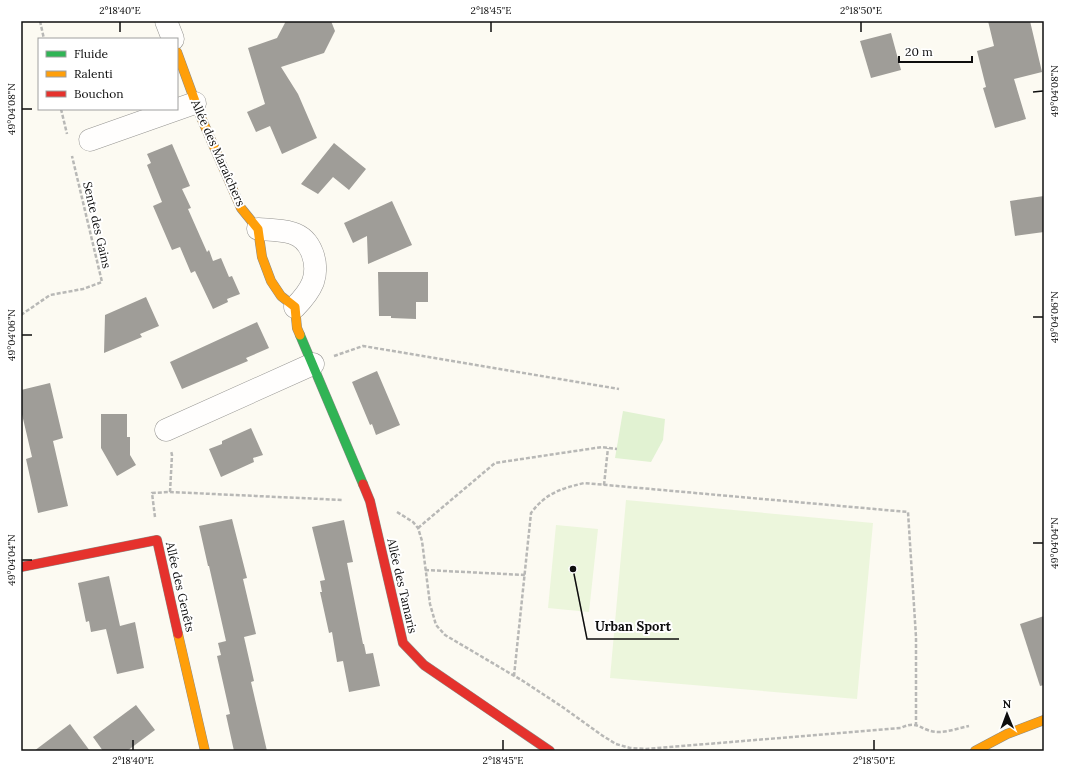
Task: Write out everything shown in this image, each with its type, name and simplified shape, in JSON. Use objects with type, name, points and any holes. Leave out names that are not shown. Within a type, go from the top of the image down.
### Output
[{"type":"street","points":[[166,21],[173,38]]},
{"type":"street","name":"Allée des Maraîchers","points":[[178,55],[195,103],[241,208],[258,229]]},
{"type":"street","points":[[178,109],[195,103]]},
{"type":"street","points":[[90,140],[175,110]]},
{"type":"street","points":[[166,430],[312,364],[297,328],[295,308],[281,296],[271,281],[262,256],[258,229],[294,233],[307,241],[312,252],[315,267],[313,281],[307,293],[295,308]]},
{"type":"street","name":"Allée des Tamaris","points":[[312,364],[370,501],[403,643],[424,665],[550,751]]},
{"type":"street","name":"Allée des Genêts","points":[[21,568],[157,540],[205,751]]},
{"type":"street","points":[[975,751],[1007,734],[1044,720]]},
{"type":"path","points":[[40,21],[44,38]]},
{"type":"path","points":[[61,110],[68,138]]},
{"type":"path","name":"Sente des Gains","points":[[21,315],[50,295],[83,289],[102,282],[71,152]]},
{"type":"path","points":[[312,364],[363,346],[619,389]]},
{"type":"path","points":[[166,430],[172,455],[170,492]]},
{"type":"path","points":[[418,528],[495,463],[602,447],[616,449]]},
{"type":"path","points":[[604,485],[608,448]]},
{"type":"path","points":[[514,676],[531,513],[538,504],[550,494],[584,483],[908,512],[916,637],[916,725]]},
{"type":"path","points":[[157,540],[152,494],[170,492],[370,501]]},
{"type":"path","points":[[395,511],[413,522],[418,528],[422,541],[430,604],[436,624],[445,635],[514,676],[616,744],[630,748],[646,749],[902,728],[916,725],[930,731],[937,732],[970,726]]},
{"type":"path","points":[[426,570],[524,575]]},
{"type":"green space","points":[[623,411],[665,419],[663,440],[651,462],[615,458]]},
{"type":"green space","points":[[626,500],[873,523],[857,699],[610,678]]},
{"type":"green space","points":[[556,525],[598,529],[589,612],[548,608]]},
{"type":"building","points":[[286,21],[331,21],[335,31],[324,53],[281,67],[298,94],[317,138],[282,154],[270,126],[256,132],[247,112],[265,104],[248,48],[277,38]]},
{"type":"building","points":[[988,21],[1030,21],[1042,72],[1014,79],[1026,119],[995,128],[983,88],[986,87],[977,51],[994,46]]},
{"type":"building","points":[[891,33],[901,70],[871,78],[860,41]]},
{"type":"building","points":[[334,143],[366,169],[349,190],[333,177],[318,194],[301,184]]},
{"type":"building","points":[[172,144],[190,186],[182,189],[191,208],[188,209],[207,252],[209,250],[213,261],[221,258],[229,277],[232,276],[240,294],[227,299],[228,302],[213,309],[195,271],[191,273],[180,247],[172,250],[153,206],[162,202],[147,165],[151,163],[147,154]]},
{"type":"building","points":[[1044,196],[1044,232],[1015,236],[1010,201]]},
{"type":"building","points":[[392,201],[412,245],[368,264],[367,236],[353,243],[344,223]]},
{"type":"building","points":[[378,272],[428,272],[428,302],[416,302],[416,319],[379,316]]},
{"type":"building","points":[[146,297],[159,326],[140,334],[142,337],[104,353],[105,315]]},
{"type":"building","points":[[257,322],[269,348],[246,358],[248,361],[182,389],[170,362]]},
{"type":"building","points":[[377,371],[400,425],[376,435],[372,424],[370,425],[352,382]]},
{"type":"building","points":[[50,383],[63,438],[53,441],[68,506],[38,513],[26,459],[32,457],[21,410],[21,390]]},
{"type":"building","points":[[101,414],[127,414],[127,437],[130,437],[130,455],[136,465],[117,476],[101,448]]},
{"type":"building","points":[[251,428],[263,455],[253,458],[254,462],[221,477],[209,449],[222,444],[222,441]]},
{"type":"building","points":[[232,519],[247,578],[243,579],[256,634],[244,637],[254,681],[251,682],[267,751],[234,751],[226,715],[230,714],[217,656],[221,655],[218,643],[226,641],[199,526]]},
{"type":"building","points":[[344,520],[353,562],[347,563],[363,644],[366,654],[373,653],[380,686],[349,692],[343,661],[337,662],[332,632],[329,633],[320,592],[322,592],[320,581],[325,580],[312,527]]},
{"type":"building","points":[[109,576],[120,626],[135,622],[144,668],[117,674],[106,629],[91,632],[89,621],[86,622],[78,583]]},
{"type":"building","points":[[1044,616],[1044,685],[1040,686],[1020,624]]},
{"type":"building","points":[[136,705],[155,730],[127,751],[103,751],[93,737]]},
{"type":"building","points":[[70,724],[90,751],[34,751]]},
{"type":"traffic: fast","points":[[300,335],[363,484]]},
{"type":"traffic: slow","points":[[178,55],[200,115],[241,208],[258,229],[262,257],[271,281],[281,296],[295,307],[297,328],[300,335]]},
{"type":"traffic: slow","points":[[178,634],[205,751]]},
{"type":"traffic: slow","points":[[975,751],[1007,734],[1044,720]]},
{"type":"traffic: jam","points":[[363,484],[370,501],[403,643],[424,665],[550,751]]},
{"type":"traffic: jam","points":[[21,567],[157,540],[178,634]]},
{"type":"place","name":"Urban Sport","points":[[573,569]]}]
